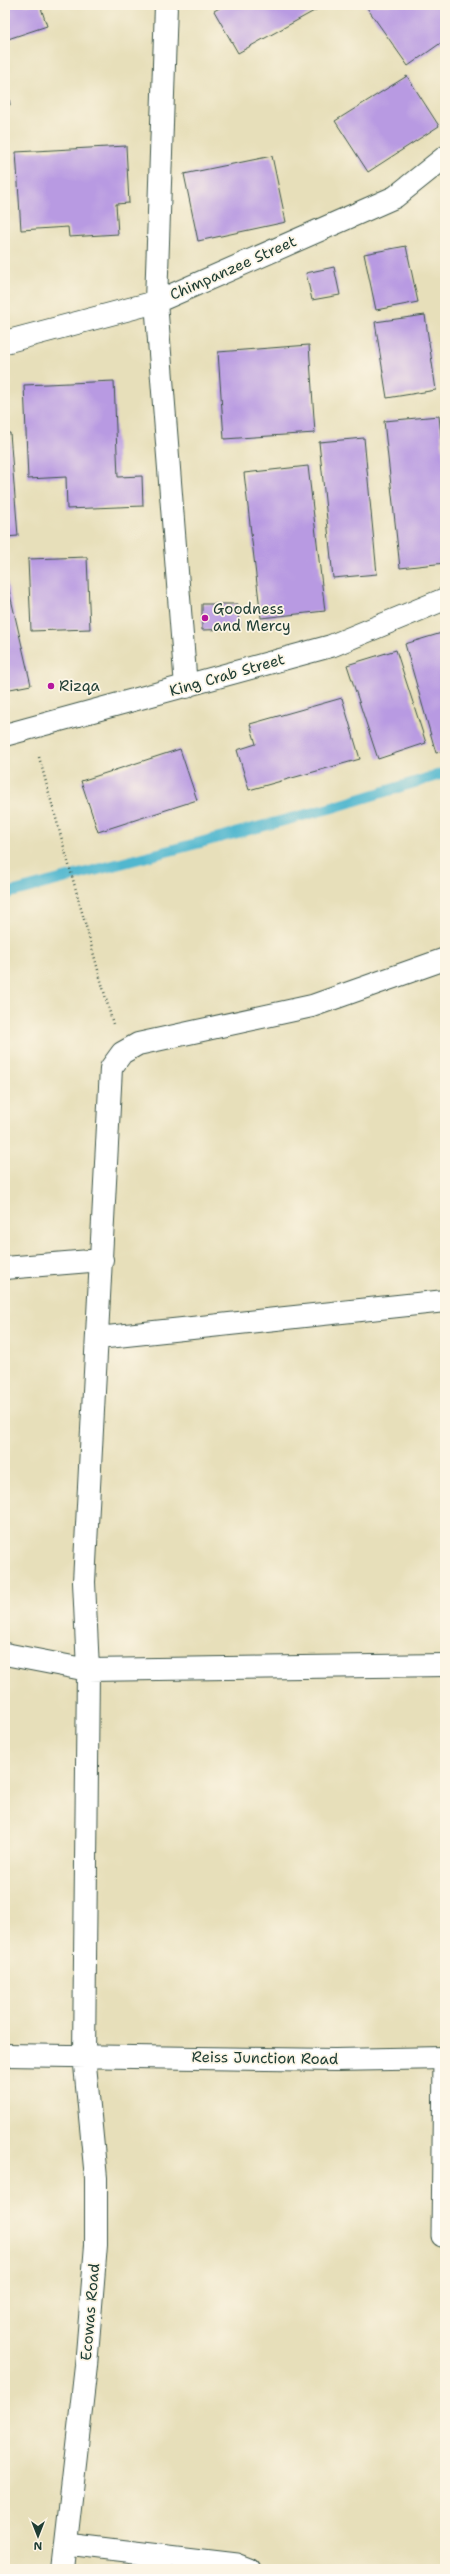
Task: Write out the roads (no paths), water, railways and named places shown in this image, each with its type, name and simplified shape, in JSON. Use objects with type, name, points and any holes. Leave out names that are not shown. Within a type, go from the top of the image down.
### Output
[{"type":"street","points":[[166,5],[156,302],[186,687]]},
{"type":"street","name":"Chimpanzee Street","points":[[5,342],[156,302],[395,197],[445,158]]},
{"type":"street","name":"King Crab Street","points":[[5,735],[186,687],[331,646],[445,600]]},
{"type":"street","name":"Ecowas Road","points":[[63,2569],[86,2366],[96,2245],[96,2178],[84,2055],[88,1670],[84,1582],[90,1444],[98,1338],[112,1068],[122,1054],[138,1044],[312,1006],[445,959]]},
{"type":"street","points":[[5,1268],[102,1260]]},
{"type":"street","points":[[98,1338],[445,1301]]},
{"type":"street","points":[[5,1654],[88,1670],[445,1665]]},
{"type":"street","name":"Reiss Junction Road","points":[[5,2055],[335,2060],[445,2058]]},
{"type":"lane","points":[[442,2236],[445,2058]]},
{"type":"lane","points":[[67,2544],[237,2564],[250,2569]]},
{"type":"waterway","points":[[5,894],[331,808],[445,773]]},
{"type":"place","name":"Goodness and Mercy","points":[[205,618]]},
{"type":"place","name":"Rizqa","points":[[51,686]]}]
